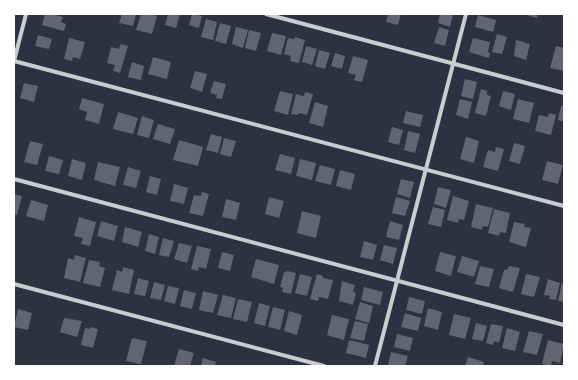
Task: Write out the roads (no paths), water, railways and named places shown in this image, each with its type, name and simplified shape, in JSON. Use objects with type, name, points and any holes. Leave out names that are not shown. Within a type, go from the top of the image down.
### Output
[{"type":"street","points":[[26,14],[14,61],[564,206]]},
{"type":"street","points":[[266,14],[564,93]]},
{"type":"street","points":[[375,366],[466,14]]},
{"type":"street","points":[[14,179],[564,325]]},
{"type":"street","points":[[14,284],[324,366]]}]
